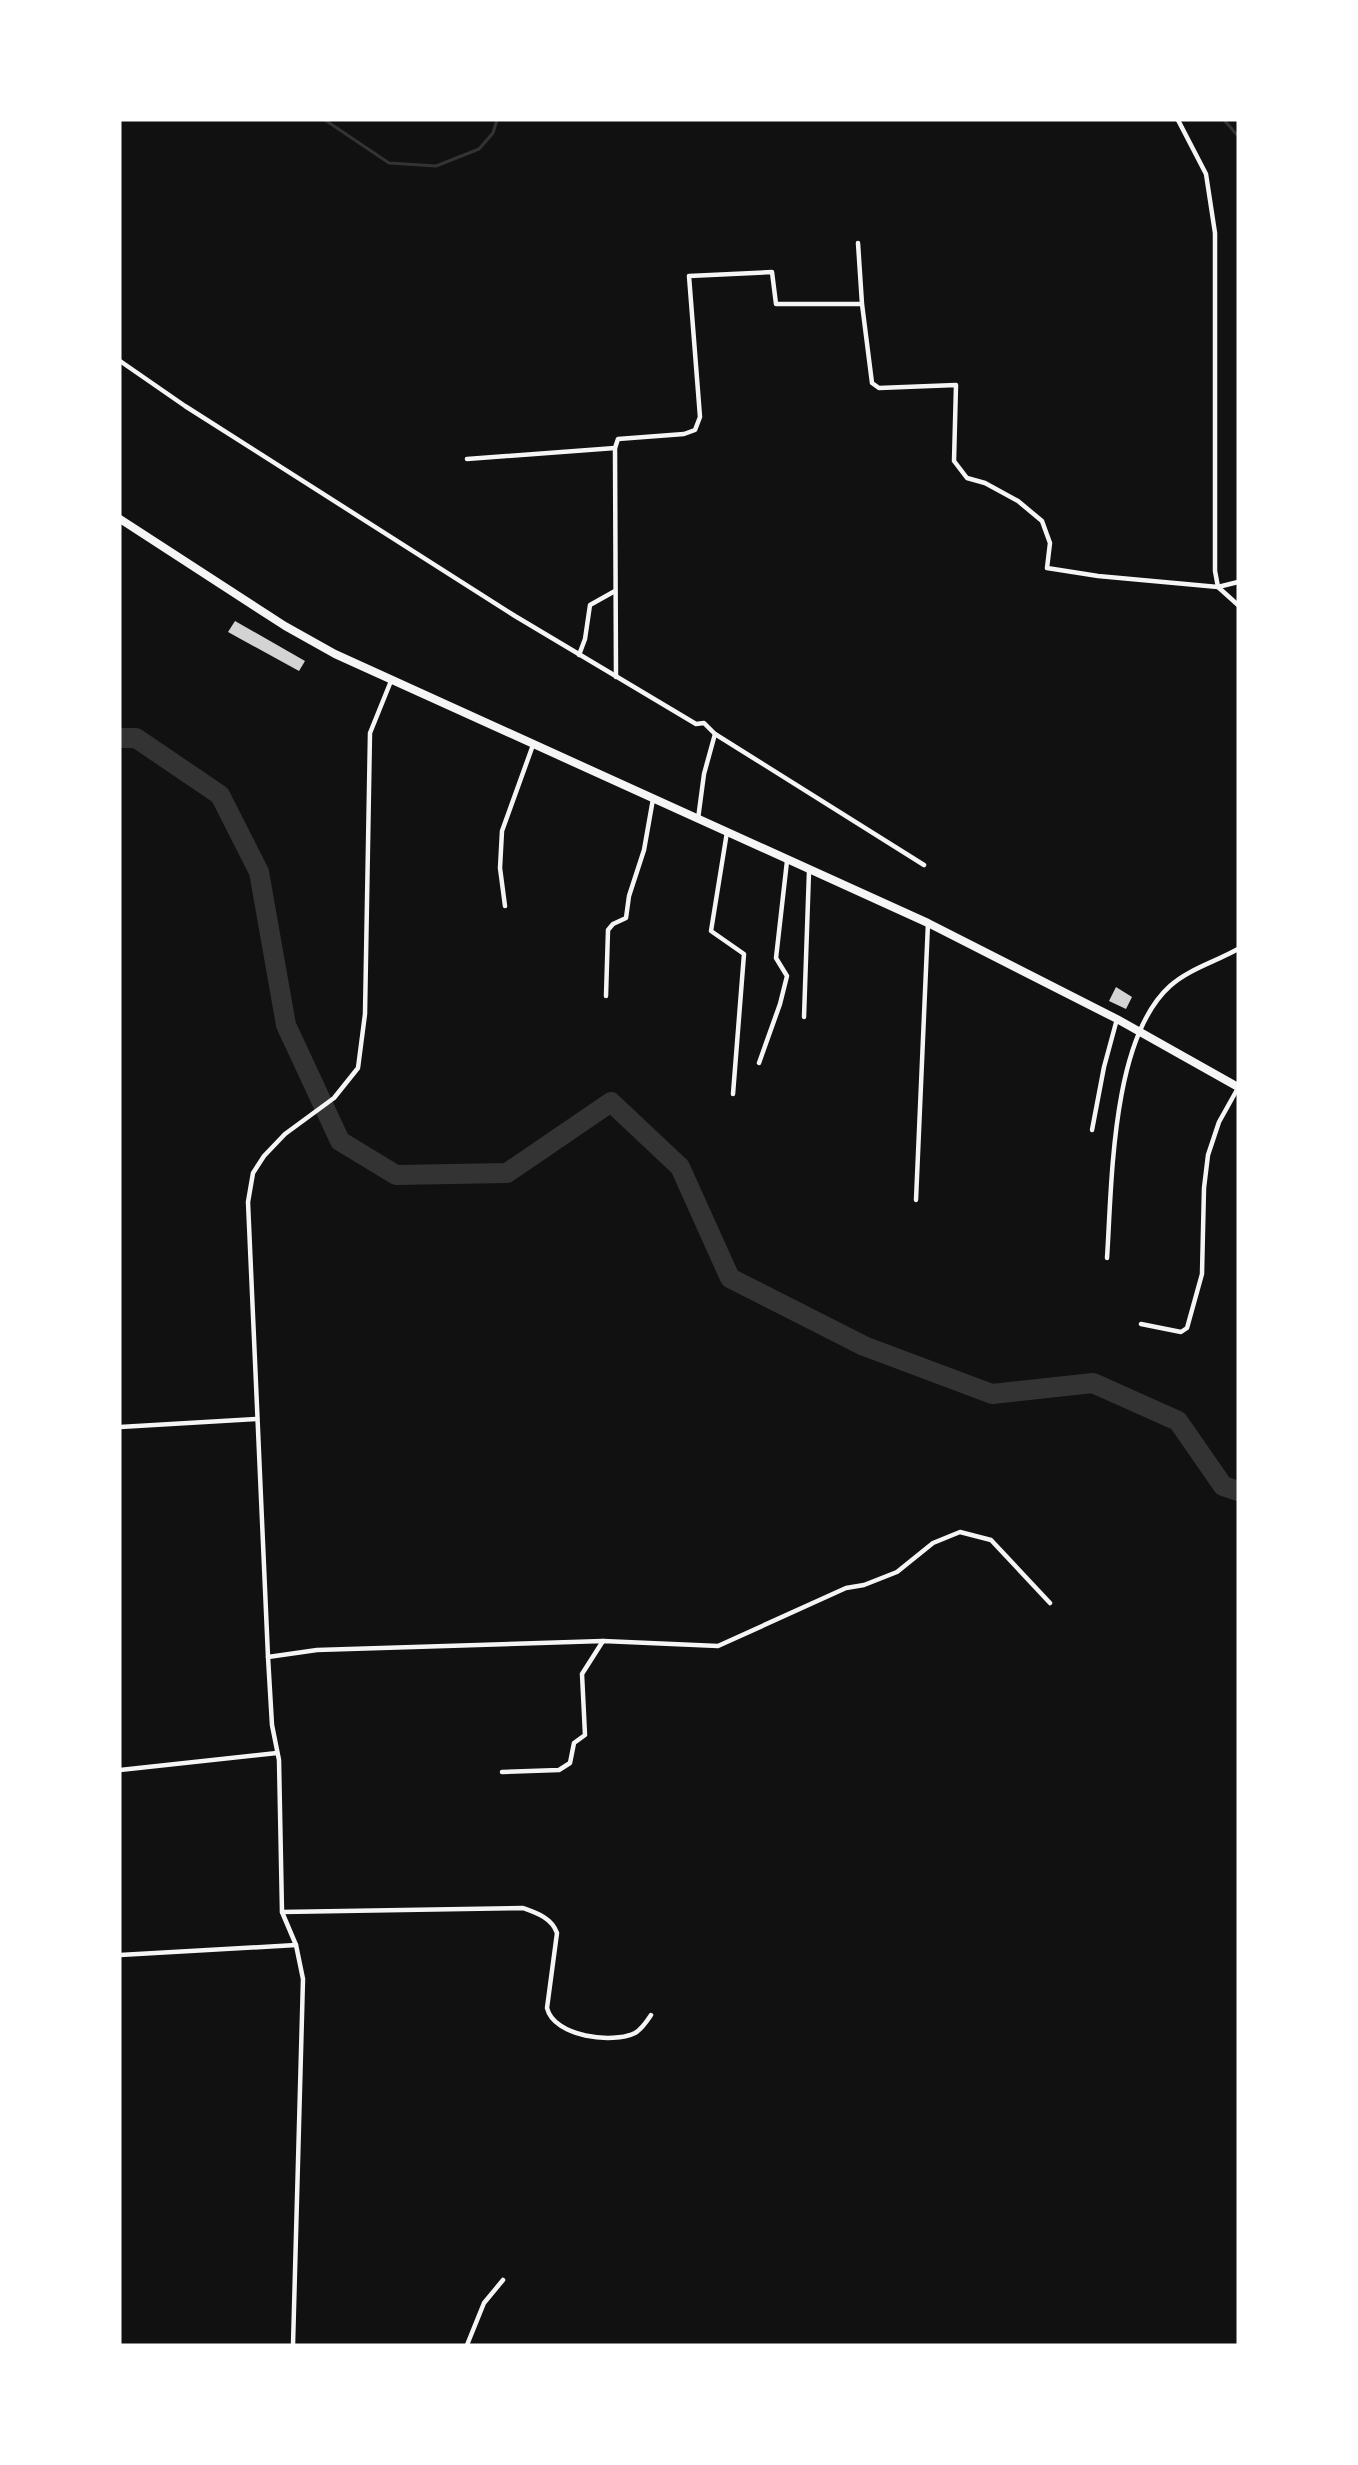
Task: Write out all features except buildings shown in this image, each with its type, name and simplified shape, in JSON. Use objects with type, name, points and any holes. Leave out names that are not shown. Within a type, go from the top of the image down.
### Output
[{"type":"highway","points":[[120,519],[285,626],[391,681],[928,923],[1117,1019],[1238,1087]]},
{"type":"street","points":[[1179,120],[1199,159],[1210,188],[1215,233],[1213,369],[1215,571],[1218,587],[1238,605]]},
{"type":"street","points":[[858,243],[862,304],[872,383],[879,388],[956,385],[954,461],[968,478],[985,483],[1018,501],[1042,521],[1050,543],[1047,568],[1098,576],[1218,587],[1238,582]]},
{"type":"street","points":[[616,677],[615,448],[618,439],[684,434],[695,430],[700,417],[689,276],[772,272],[776,303],[862,304]]},
{"type":"street","points":[[120,361],[185,406],[579,655],[696,724],[705,723],[715,734],[924,865]]},
{"type":"street","points":[[467,459],[615,448]]},
{"type":"street","points":[[579,655],[585,639],[590,605],[615,591]]},
{"type":"street","points":[[293,2345],[303,1979],[296,1944],[282,1912],[277,1753],[272,1725],[268,1657],[248,1202],[253,1173],[264,1156],[285,1134],[334,1098],[358,1068],[362,1052],[370,733],[391,681]]},
{"type":"street","points":[[698,819],[704,774],[715,734]]},
{"type":"street","points":[[505,906],[500,868],[502,831],[533,745]]},
{"type":"street","points":[[606,996],[608,930],[626,918],[629,896],[644,850],[653,799]]},
{"type":"street","points":[[727,832],[711,931],[744,954],[733,1094]]},
{"type":"street","points":[[759,1063],[780,1004],[787,976],[776,958],[787,861]]},
{"type":"street","points":[[804,1017],[809,871]]},
{"type":"street","points":[[916,1200],[928,923]]},
{"type":"street","points":[[1107,1258],[1117,1123],[1129,1057],[1149,1014],[1167,988],[1183,975],[1238,949]]},
{"type":"street","points":[[1092,1130],[1104,1067],[1117,1019]]},
{"type":"street","points":[[1141,1324],[1181,1332],[1187,1328],[1202,1274],[1204,1188],[1208,1155],[1219,1122],[1238,1087]]},
{"type":"street","points":[[120,1427],[257,1419]]},
{"type":"street","points":[[268,1657],[317,1650],[603,1641],[718,1646],[846,1588],[864,1585],[897,1572],[933,1543],[960,1532],[991,1540],[1050,1603]]},
{"type":"street","points":[[502,1772],[559,1770],[570,1763],[574,1743],[585,1735],[582,1674],[603,1641]]},
{"type":"street","points":[[120,1770],[277,1753]]},
{"type":"street","points":[[282,1912],[523,1908],[544,1917],[554,1926],[557,1933],[547,2008],[548,2015],[563,2029],[586,2036],[630,2035],[639,2031],[651,2015]]},
{"type":"street","points":[[120,1955],[296,1944]]},
{"type":"street","points":[[467,2345],[484,2303],[502,2280]]},
{"type":"waterway","points":[[325,120],[389,163],[436,166],[479,149],[493,133],[497,120]]},
{"type":"waterway","points":[[1224,120],[1238,136]]},
{"type":"waterway","points":[[120,738],[136,738],[220,795],[259,872],[286,1025],[340,1141],[396,1175],[507,1173],[611,1102],[680,1167],[730,1278],[864,1346],[992,1394],[1093,1383],[1178,1421],[1223,1486],[1238,1491]]}]
